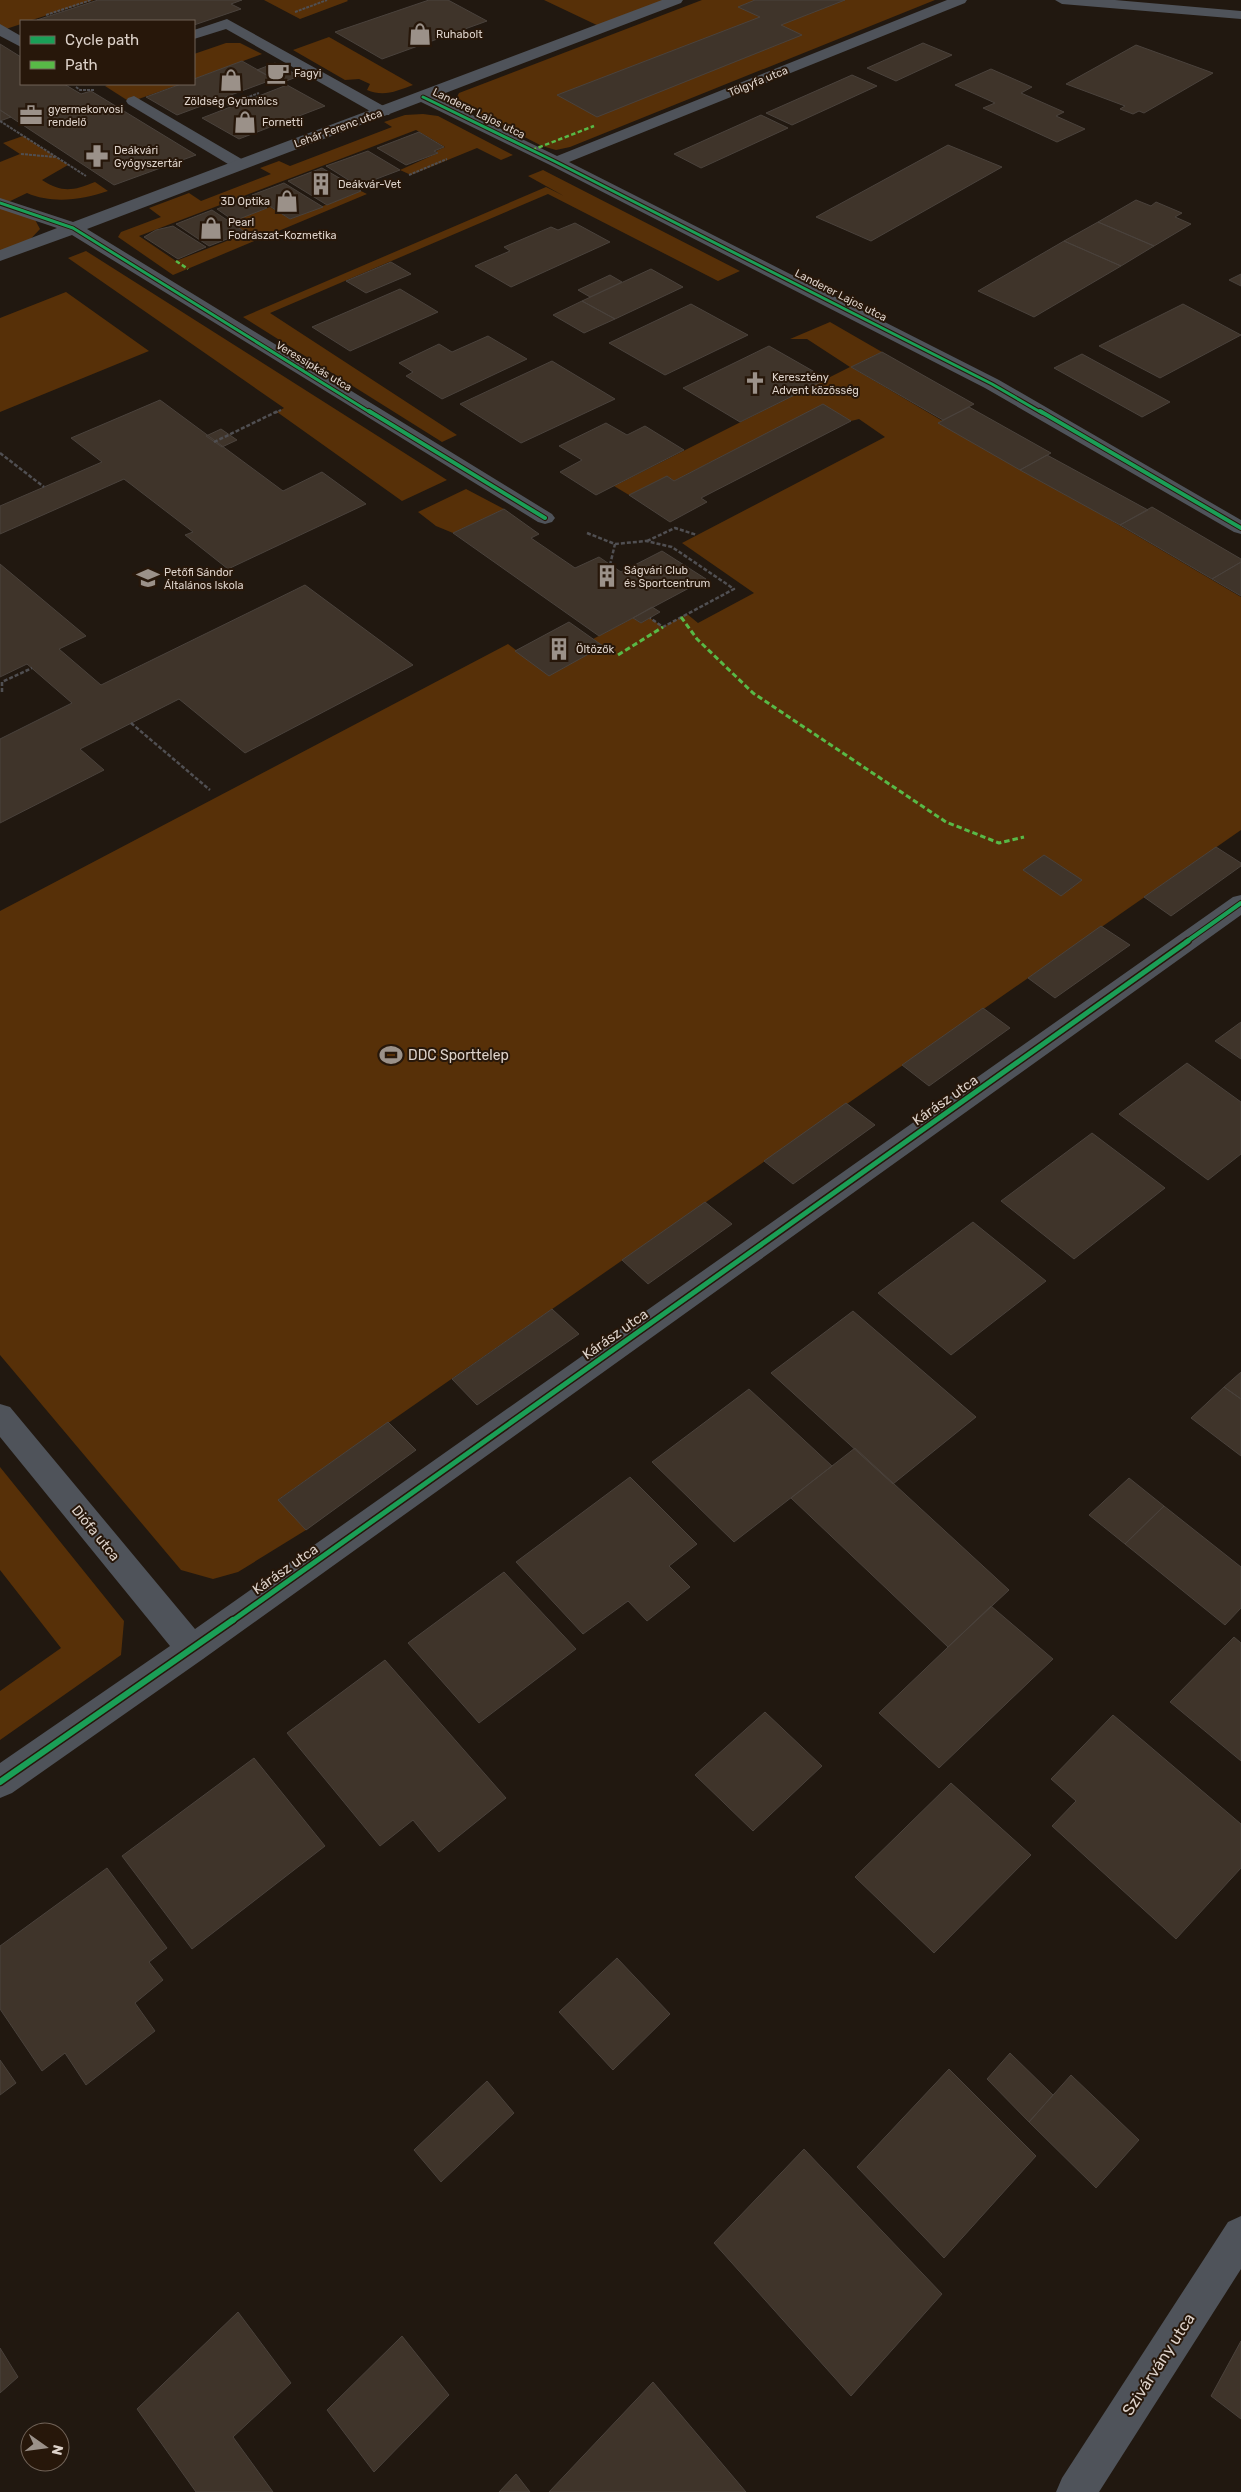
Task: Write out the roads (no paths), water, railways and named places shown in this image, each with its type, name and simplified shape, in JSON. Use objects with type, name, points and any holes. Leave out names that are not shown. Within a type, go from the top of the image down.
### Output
[{"type":"street","name":"Lehár Ferenc utca","points":[[0,256],[129,205],[383,112],[676,0]]},
{"type":"street","name":"Tölgyfa utca","points":[[556,162],[960,0]]},
{"type":"street","points":[[1062,0],[1241,15]]},
{"type":"street","points":[[195,35],[227,24],[383,112]]},
{"type":"street","points":[[0,29],[20,41]]},
{"type":"street","name":"Landerer Lajos utca","points":[[423,97],[556,162],[992,384],[1241,528]]},
{"type":"street","points":[[134,101],[239,164]]},
{"type":"street","name":"Veressipkás utca","points":[[0,203],[73,228],[545,518]]},
{"type":"street","name":"Kárász utca","points":[[0,1782],[192,1649],[1241,903]]},
{"type":"street","name":"Diófa utca","points":[[0,1416],[192,1649]]},
{"type":"street","name":"Szivárvány utca","points":[[1076,2492],[1241,2235]]},
{"type":"place","name":"Ruhabolt","points":[[420,34]]},
{"type":"place","name":"Fagyi","points":[[278,73]]},
{"type":"place","name":"Zöldség Gyümölcs","points":[[231,80]]},
{"type":"place","name":"gyermekorvosi rendelő","points":[[31,115]]},
{"type":"place","name":"Fornetti","points":[[245,122]]},
{"type":"place","name":"Deákvári Gyógyszertár","points":[[97,156]]},
{"type":"place","name":"Deákvár-Vet","points":[[321,184]]},
{"type":"place","name":"3D Optika","points":[[287,201]]},
{"type":"place","name":"Pearl Fodrászat-Kozmetika","points":[[211,228]]},
{"type":"place","name":"Keresztény Advent közösség","points":[[755,383]]},
{"type":"place","name":"Ságvári Club és Sportcentrum","points":[[607,576]]},
{"type":"place","name":"Petőfi Sándor Általános Iskola","points":[[148,578]]},
{"type":"place","name":"Öltözők","points":[[559,649]]},
{"type":"place","name":"DDC Sporttelep","points":[[391,1055]]}]
